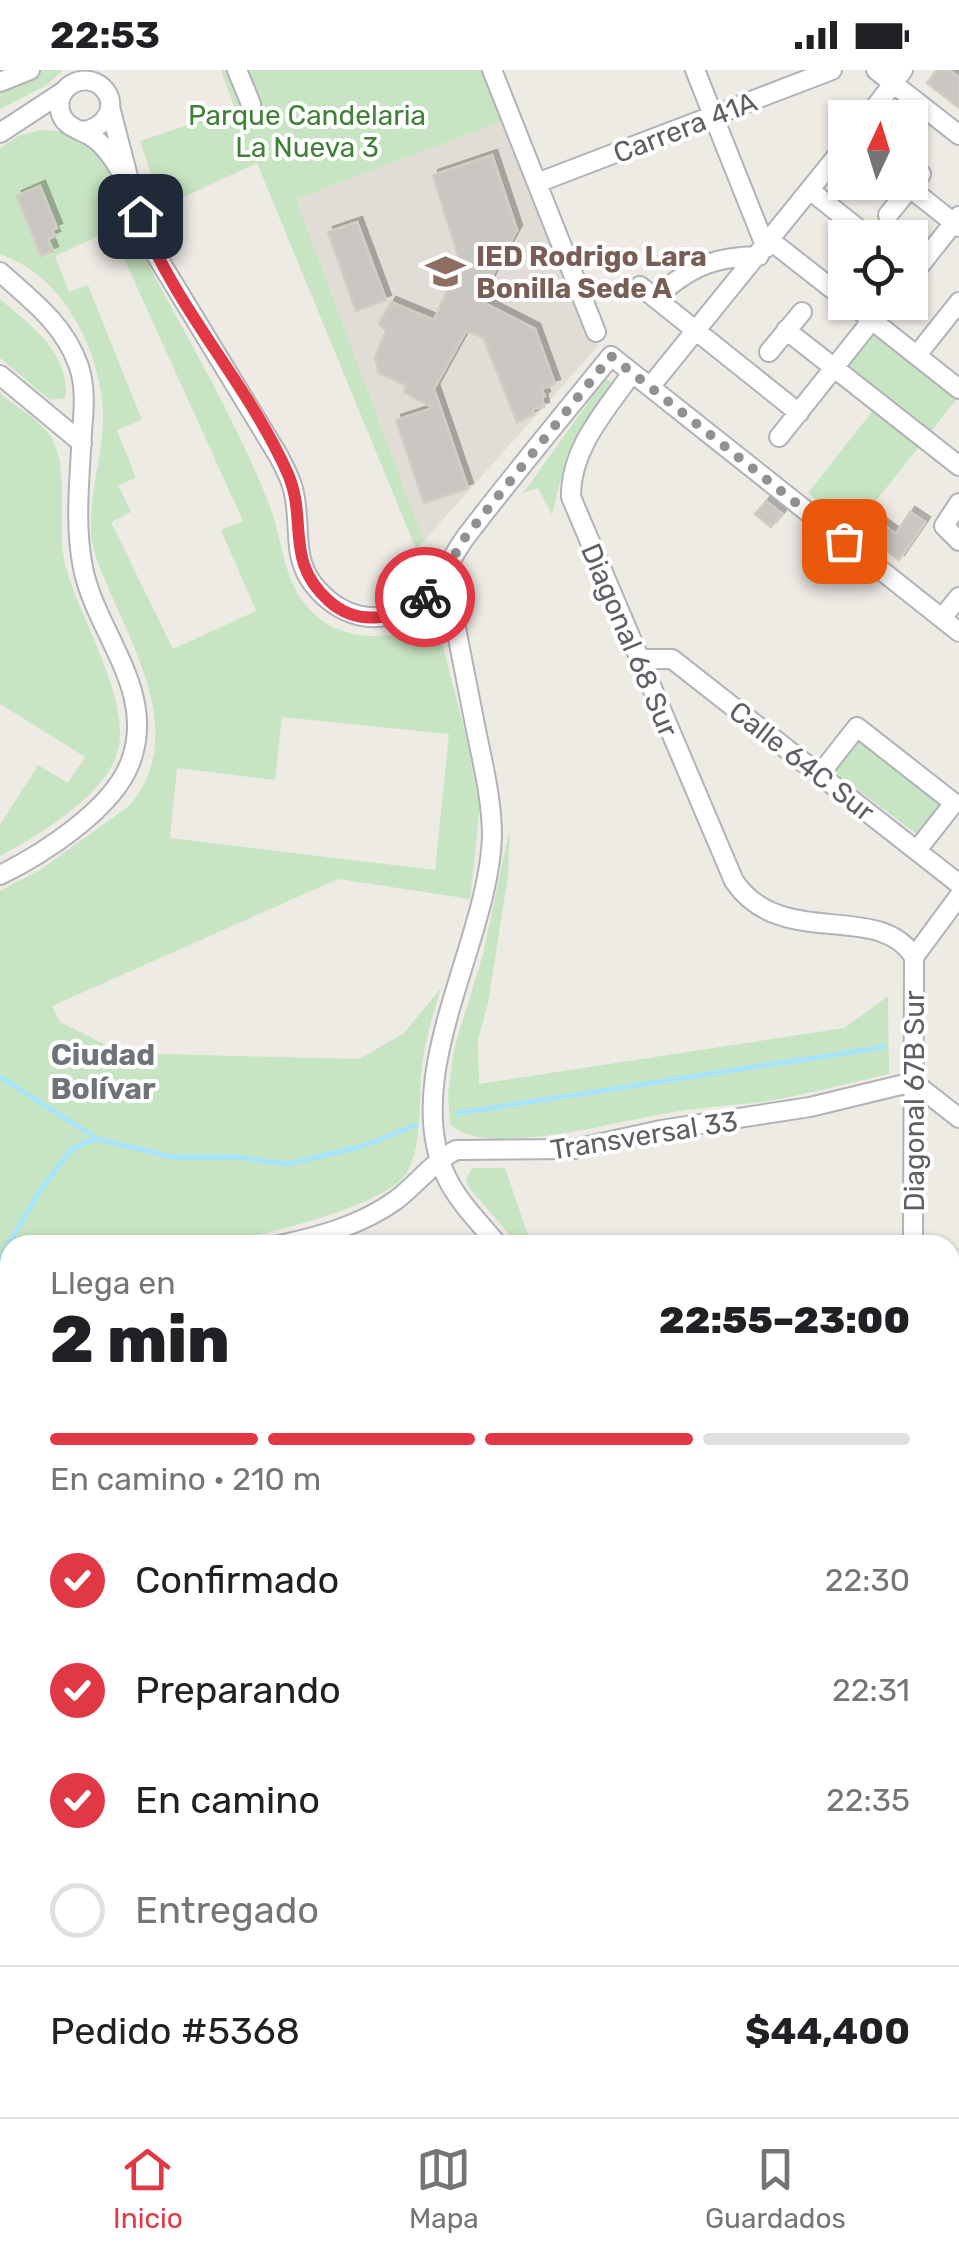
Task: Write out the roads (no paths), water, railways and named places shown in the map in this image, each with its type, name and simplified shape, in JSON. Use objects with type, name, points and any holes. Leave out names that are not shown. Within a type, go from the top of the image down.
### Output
[{"type":"street","points":[[0,82],[30,70]]},
{"type":"street","points":[[98,70],[132,192],[161,266],[287,472],[295,500],[302,566],[334,606],[357,616],[385,618],[421,600],[466,536],[611,356],[959,632]]},
{"type":"street","points":[[237,70],[251,104]]},
{"type":"street","points":[[492,70],[596,332]]},
{"type":"street","points":[[695,70],[765,248],[828,289]]},
{"type":"street","name":"Carrera 41A","points":[[537,183],[832,70]]},
{"type":"street","points":[[876,70],[898,77],[959,135]]},
{"type":"street","points":[[881,100],[898,77]]},
{"type":"street","points":[[72,82],[59,107],[61,116],[106,149],[132,192]]},
{"type":"street","points":[[72,82],[93,82],[108,99],[108,115],[98,127],[78,129],[47,122],[4,130],[72,82]]},
{"type":"street","points":[[650,387],[828,168]]},
{"type":"street","points":[[888,216],[915,181],[957,222],[928,254]]},
{"type":"street","points":[[811,190],[848,220]]},
{"type":"street","points":[[765,248],[710,260],[648,292],[799,413]]},
{"type":"street","points":[[0,272],[50,317],[70,345],[83,382],[78,522],[81,556],[88,585],[131,684],[137,726],[131,762],[113,792],[94,811],[29,859],[0,875]]},
{"type":"street","points":[[917,355],[959,302]]},
{"type":"street","points":[[768,352],[802,312]]},
{"type":"street","points":[[779,437],[872,320],[959,388]]},
{"type":"street","points":[[786,330],[959,466]]},
{"type":"street","name":"Diagonal 68 Sur","points":[[632,373],[583,446],[571,487],[573,506],[734,881],[756,907],[799,920],[881,931],[901,941],[914,956]]},
{"type":"street","points":[[0,375],[82,442]]},
{"type":"street","points":[[959,502],[944,526],[959,541]]},
{"type":"street","points":[[444,572],[479,745],[492,836],[480,916],[440,1047],[434,1114],[440,1160],[460,1198],[490,1235]]},
{"type":"street","points":[[942,618],[959,597]]},
{"type":"street","name":"Calle 64C Sur","points":[[638,659],[672,659],[959,884]]},
{"type":"street","points":[[820,774],[857,728],[954,803],[917,850]]},
{"type":"street","points":[[914,956],[959,896]]},
{"type":"street","name":"Diagonal 67B Sur","points":[[913,1235],[914,956]]},
{"type":"street","points":[[913,1082],[959,1118]]},
{"type":"street","name":"Transversal 33","points":[[440,1160],[456,1150],[574,1149],[661,1130],[759,1117],[913,1082]]},
{"type":"street","points":[[321,1235],[374,1214],[440,1160]]},
{"type":"waterway","points":[[458,1113],[884,1047]]},
{"type":"waterway","points":[[0,1077],[98,1139]]},
{"type":"waterway","points":[[14,1235],[39,1192],[71,1150],[83,1143],[98,1139],[172,1157],[235,1157],[288,1164],[360,1147],[416,1125]]},
{"type":"place","name":"IED Rodrigo Lara Bonilla Sede A","points":[[446,272]]},
{"type":"district","name":"Ciudad Bolívar","points":[[103,1072]]},
{"type":"park label","name":"Parque Candelaria La Nueva 3","points":[[307,131]]}]
